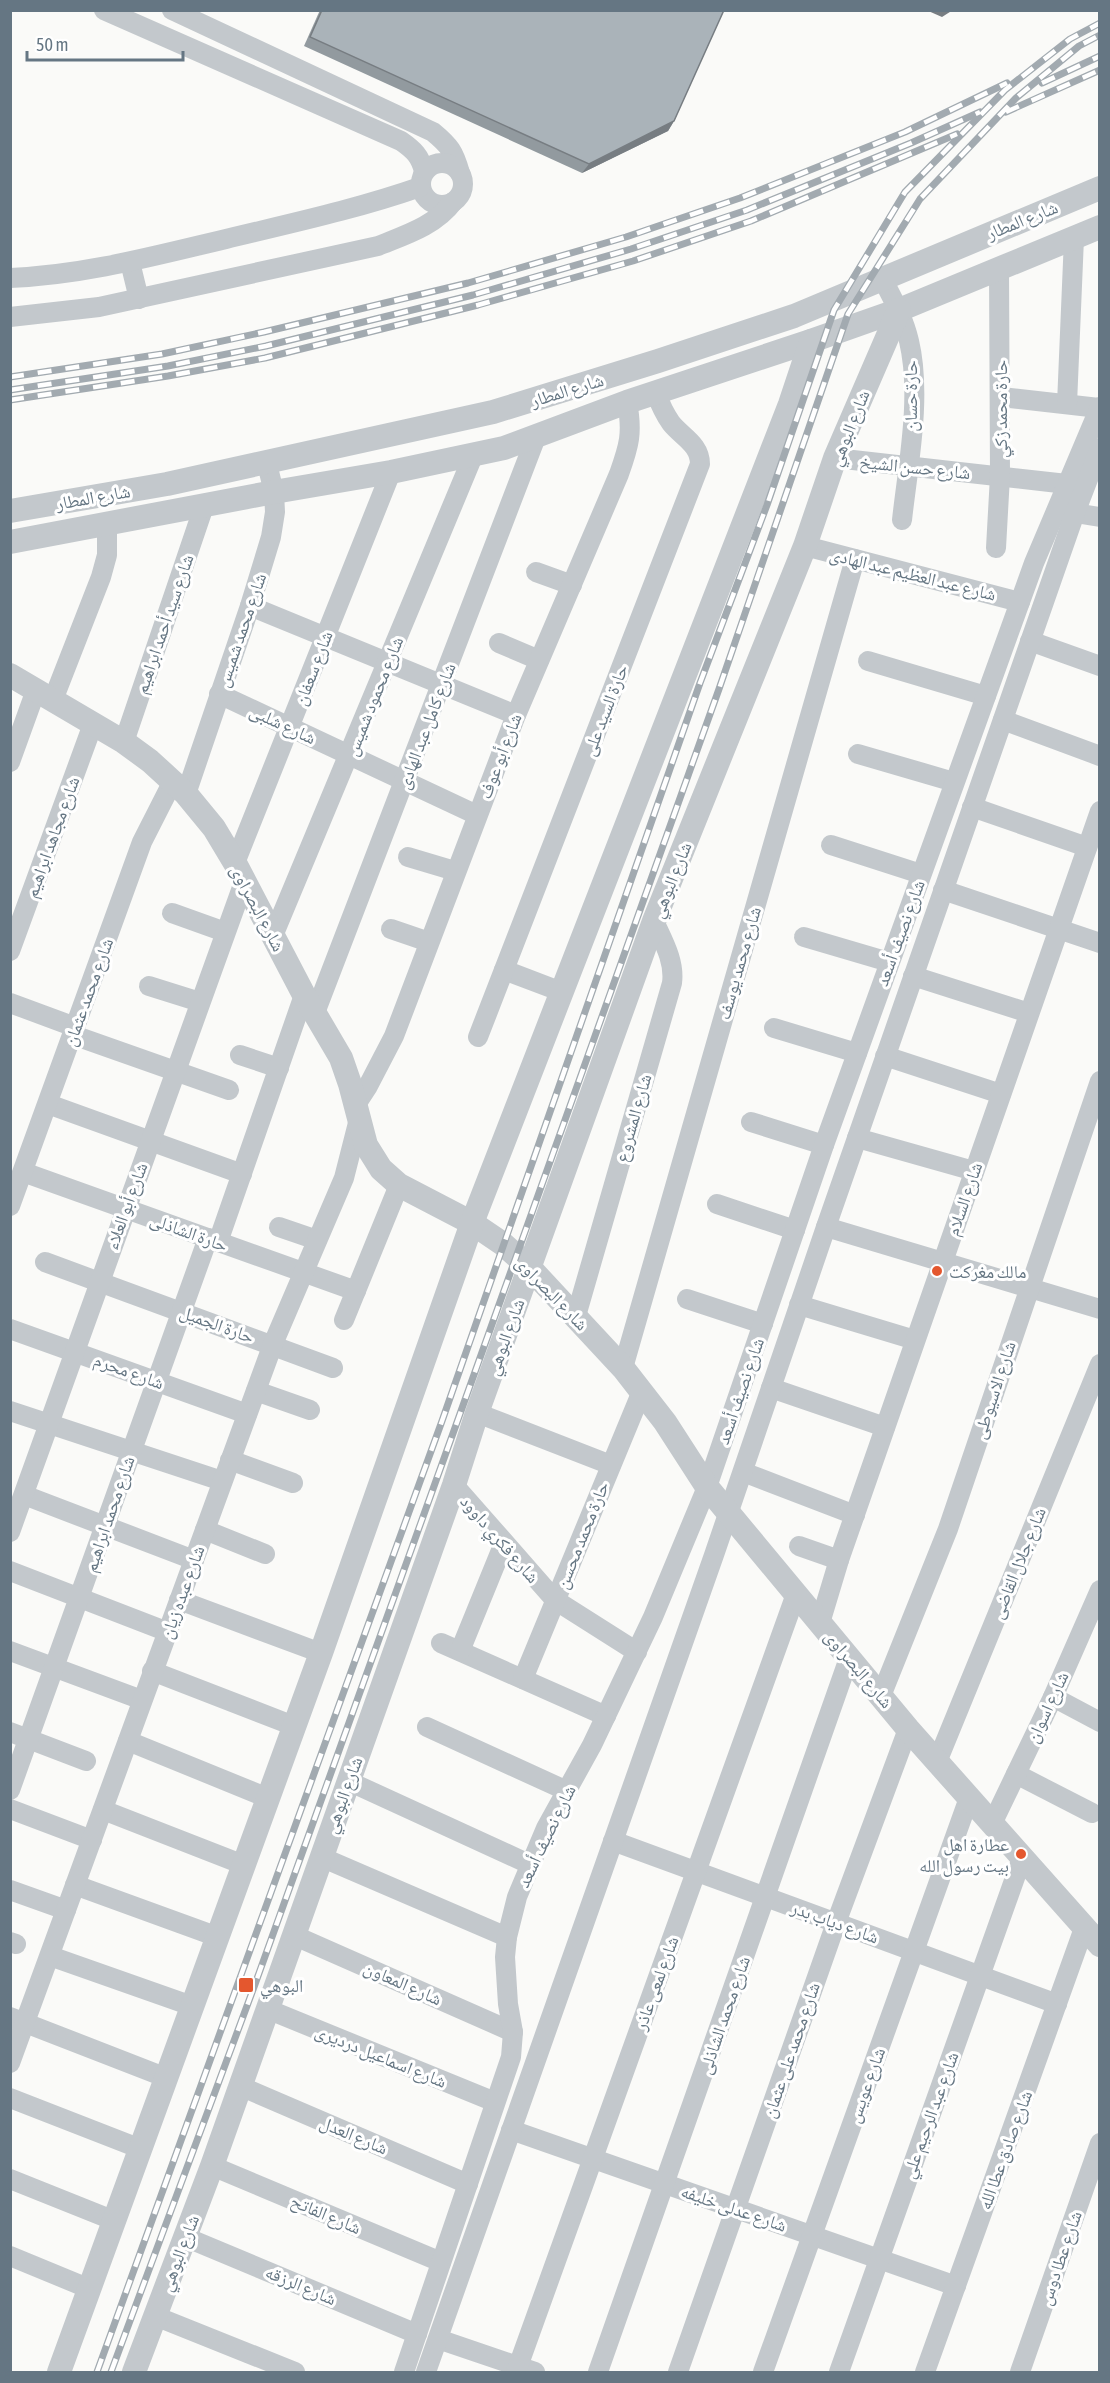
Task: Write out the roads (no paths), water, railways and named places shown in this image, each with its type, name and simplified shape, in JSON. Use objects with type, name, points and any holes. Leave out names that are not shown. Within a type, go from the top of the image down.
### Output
[{"type":"street","points":[[104,10],[401,141],[414,150],[420,159],[423,195],[429,201],[445,205],[453,202]]},
{"type":"street","points":[[10,317],[88,309],[378,246],[417,230],[446,211],[463,189],[455,154],[448,144],[433,132],[172,10]]},
{"type":"street","points":[[180,44],[192,20]]},
{"type":"street","points":[[10,278],[42,277],[107,268],[369,205],[422,179],[430,165],[439,162],[455,166],[460,173]]},
{"type":"street","name":"شارع المطار","points":[[10,511],[267,464],[493,412],[794,316],[1100,188]]},
{"type":"street","name":"شارع المطار","points":[[10,542],[391,472],[504,448],[627,402],[898,310],[1100,227]]},
{"type":"street","points":[[1067,404],[1074,238]]},
{"type":"street","points":[[130,262],[139,299]]},
{"type":"street","name":"حارة محمد زكي","points":[[996,548],[1001,397],[999,270]]},
{"type":"street","name":"حارة حسان","points":[[882,278],[898,310],[910,343],[913,376],[913,404],[902,520]]},
{"type":"street","name":"شارع البوهي","points":[[134,2373],[212,2166],[454,1485],[477,1413],[654,921],[805,546],[835,458],[898,310]]},
{"type":"street","points":[[59,2373],[321,1653],[472,1223],[786,415],[811,341]]},
{"type":"street","name":"حارة السيد على","points":[[478,1038],[700,464],[697,448],[672,425],[656,393]]},
{"type":"street","points":[[1001,397],[1099,407]]},
{"type":"street","name":"شارع أبو عوف","points":[[357,1114],[368,1086],[394,1036],[516,715],[619,474],[628,449],[631,425],[627,402]]},
{"type":"street","name":"شارع نصيف أسعد","points":[[404,2373],[511,2057],[513,2032],[508,2004],[505,1957],[507,1937],[517,1897],[529,1864],[637,1652],[707,1487],[824,1145],[954,782],[1020,602],[1099,407]]},
{"type":"street","name":"شارع كامل عبد الهادى","points":[[309,1004],[405,781],[536,437]]},
{"type":"street","name":"شارع نصيف أسعد","points":[[426,2373],[743,1472],[1030,641],[1100,448]]},
{"type":"street","name":"شارع محمود شميس","points":[[273,936],[473,456]]},
{"type":"street","name":"شارع حسن الشيخ","points":[[835,458],[1067,484]]},
{"type":"street","name":"شارع محمد شميس","points":[[179,788],[219,694],[271,537],[275,512],[274,492],[267,464]]},
{"type":"street","name":"شارع سعفان","points":[[240,872],[290,728],[391,472]]},
{"type":"street","name":"شارع سيد أحمد ابراهيم","points":[[124,742],[204,506]]},
{"type":"street","points":[[1075,513],[1100,517]]},
{"type":"street","points":[[10,762],[101,577],[107,555],[107,525]]},
{"type":"street","name":"شارع عبد العظيم عبد الهادى","points":[[805,546],[1020,602]]},
{"type":"street","name":"شارع محمد يوسف","points":[[623,1368],[855,559]]},
{"type":"street","points":[[536,572],[572,585]]},
{"type":"street","points":[[250,606],[516,715]]},
{"type":"street","points":[[1030,641],[1100,666]]},
{"type":"street","points":[[499,643],[539,660]]},
{"type":"street","points":[[868,661],[986,696]]},
{"type":"street","name":"شارع البصراوى","points":[[10,675],[124,742],[150,761],[179,788],[214,828],[340,1058],[366,1145],[381,1169],[399,1185],[472,1223],[503,1244],[530,1268],[576,1316],[642,1391],[707,1487],[728,1513],[908,1729],[1092,1936]]},
{"type":"street","name":"شارع شلبى","points":[[219,694],[477,815]]},
{"type":"street","points":[[1003,720],[1100,756]]},
{"type":"street","name":"شارع مجاهد ابراهيم","points":[[10,951],[93,724]]},
{"type":"street","points":[[858,754],[954,782]]},
{"type":"street","name":"شارع محمد عثمان","points":[[10,1206],[142,842],[179,788]]},
{"type":"street","points":[[972,807],[1087,847]]},
{"type":"street","name":"شارع السلام","points":[[820,1623],[839,1560],[1100,811]]},
{"type":"street","points":[[831,846],[921,874]]},
{"type":"street","points":[[408,857],[455,871]]},
{"type":"street","name":"شارع أبو العلاء","points":[[10,1532],[20,1488],[49,1424],[225,932],[240,872]]},
{"type":"street","points":[[943,890],[1100,943]]},
{"type":"street","points":[[172,913],[225,932]]},
{"type":"street","name":"شارع المشروع","points":[[576,1316],[672,983],[674,971],[672,963],[654,921]]},
{"type":"street","points":[[391,929],[429,942]]},
{"type":"street","points":[[804,938],[889,962]]},
{"type":"street","points":[[504,970],[562,992]]},
{"type":"street","points":[[913,976],[1029,1013]]},
{"type":"street","points":[[149,986],[200,1002]]},
{"type":"street","points":[[10,1003],[74,1031],[229,1090]]},
{"type":"street","name":"شارع محمد ابراهيم","points":[[10,1790],[181,1311],[242,1174],[279,1068],[309,1004]]},
{"type":"street","points":[[774,1028],[857,1053]]},
{"type":"street","points":[[240,1055],[279,1068]]},
{"type":"street","points":[[885,1056],[1000,1094]]},
{"type":"street","name":"شارع الاسيوطى","points":[[881,1696],[948,1529],[1100,1081]]},
{"type":"street","points":[[48,1104],[242,1174]]},
{"type":"street","name":"شارع عبده زيان","points":[[10,2063],[18,2020],[50,1956],[273,1344],[344,1178],[357,1114]]},
{"type":"street","points":[[752,1122],[824,1145]]},
{"type":"street","points":[[857,1138],[974,1172]]},
{"type":"street","name":"حارة الشاذلى","points":[[23,1172],[356,1291]]},
{"type":"street","points":[[344,1320],[399,1185]]},
{"type":"street","points":[[717,1204],[795,1230]]},
{"type":"street","points":[[279,1227],[317,1240]]},
{"type":"street","points":[[826,1227],[1100,1309]]},
{"type":"street","name":"حارة الجميل","points":[[45,1262],[333,1368]]},
{"type":"street","points":[[687,1299],[763,1324]]},
{"type":"street","points":[[799,1305],[915,1341]]},
{"type":"street","name":"شارع محرم","points":[[10,1329],[247,1414]]},
{"type":"street","name":"شارع جلال القاضى","points":[[937,1762],[1100,1364]]},
{"type":"street","points":[[771,1388],[885,1427]]},
{"type":"street","points":[[256,1391],[310,1410]]},
{"type":"street","name":"حارة محمد محسن","points":[[523,1679],[642,1391]]},
{"type":"street","points":[[10,1411],[222,1481]]},
{"type":"street","points":[[477,1413],[611,1465]]},
{"type":"street","points":[[230,1460],[293,1483]]},
{"type":"street","points":[[743,1472],[855,1515]]},
{"type":"street","name":"شارع فكري داوود","points":[[454,1485],[555,1600],[637,1652]]},
{"type":"street","points":[[20,1488],[105,1526],[194,1560]]},
{"type":"street","points":[[205,1530],[265,1554]]},
{"type":"street","points":[[460,1651],[504,1543]]},
{"type":"street","points":[[799,1546],[839,1560]]},
{"type":"street","points":[[10,1571],[168,1632]]},
{"type":"street","name":"شارع اسوان","points":[[992,1824],[1053,1697],[1093,1625],[1100,1590]]},
{"type":"street","name":"شارع لمعى عاذر","points":[[523,2371],[593,2159],[796,1594]]},
{"type":"street","points":[[179,1600],[321,1653]]},
{"type":"street","points":[[441,1643],[606,1716]]},
{"type":"street","points":[[10,1651],[142,1700]]},
{"type":"street","name":"شارع محمد الشاذلى","points":[[598,2373],[849,1658]]},
{"type":"street","points":[[152,1671],[294,1726]]},
{"type":"street","points":[[1053,1697],[1100,1722]]},
{"type":"street","points":[[427,1727],[567,1791]]},
{"type":"street","name":"شارع محمد على عثمان","points":[[678,2373],[836,1923],[908,1729]]},
{"type":"street","points":[[10,1732],[86,1761]]},
{"type":"street","points":[[128,1741],[268,1798]]},
{"type":"street","points":[[1016,1774],[1092,1813]]},
{"type":"street","points":[[348,1781],[529,1864]]},
{"type":"street","name":"شارع عويس","points":[[763,2373],[969,1798]]},
{"type":"street","points":[[10,1809],[92,1840]]},
{"type":"street","points":[[103,1810],[244,1865]]},
{"type":"street","name":"شارع دياب بدر","points":[[613,1841],[1057,2004]]},
{"type":"street","points":[[321,1857],[507,1937]]},
{"type":"street","name":"شارع عبد الرحيم علي","points":[[839,2373],[1022,1858]]},
{"type":"street","points":[[75,1885],[218,1937]]},
{"type":"street","points":[[10,1890],[66,1910]]},
{"type":"street","name":"شارع المعاون","points":[[294,1935],[513,2032]]},
{"type":"street","name":"شارع صادق عطا الله","points":[[925,2373],[1057,2004],[1092,1936]]},
{"type":"street","points":[[50,1956],[192,2006]]},
{"type":"street","name":"شارع اسماعيل درديرى","points":[[267,2009],[495,2102]]},
{"type":"street","points":[[18,2020],[166,2078]]},
{"type":"street","name":"شارع العدل","points":[[240,2086],[468,2184]]},
{"type":"street","points":[[10,2098],[141,2150]]},
{"type":"street","name":"شارع عدلى خليفه","points":[[512,2130],[956,2286]]},
{"type":"street","name":"شارع عطا دوس","points":[[1020,2373],[1100,2143]]},
{"type":"street","name":"شارع الفاتح","points":[[212,2166],[441,2262]]},
{"type":"street","points":[[10,2179],[115,2221]]},
{"type":"street","name":"شارع الرزقه","points":[[185,2237],[417,2334]]},
{"type":"street","points":[[10,2256],[90,2289]]},
{"type":"street","points":[[155,2316],[294,2373]]},
{"type":"street","points":[[438,2339],[523,2371]]},
{"type":"railway","points":[[97,2372],[442,1421],[700,683],[767,505],[834,310],[905,192],[1005,90],[1070,39],[1100,23]]},
{"type":"railway","points":[[111,2372],[254,1987],[456,1425],[719,689],[848,314],[920,199],[1016,98],[1079,46],[1100,35]]},
{"type":"railway","points":[[1042,83],[1100,56]]},
{"type":"railway","points":[[1006,112],[1100,70]]},
{"type":"railway","points":[[10,377],[162,354],[264,332],[468,283],[626,237],[740,198],[905,132],[1007,83]]},
{"type":"railway","points":[[10,390],[168,366],[266,346],[473,295],[631,249],[747,210],[911,143],[980,112]]},
{"type":"railway","points":[[10,400],[168,376],[265,358],[478,305],[633,261],[751,221],[957,134]]},
{"type":"place","name":"مالك مغركت","points":[[937,1271]]},
{"type":"place","name":"عطارة اهل بيت رسول الله","points":[[1021,1854]]},
{"type":"place","name":"البوهي","points":[[246,1985]]}]
